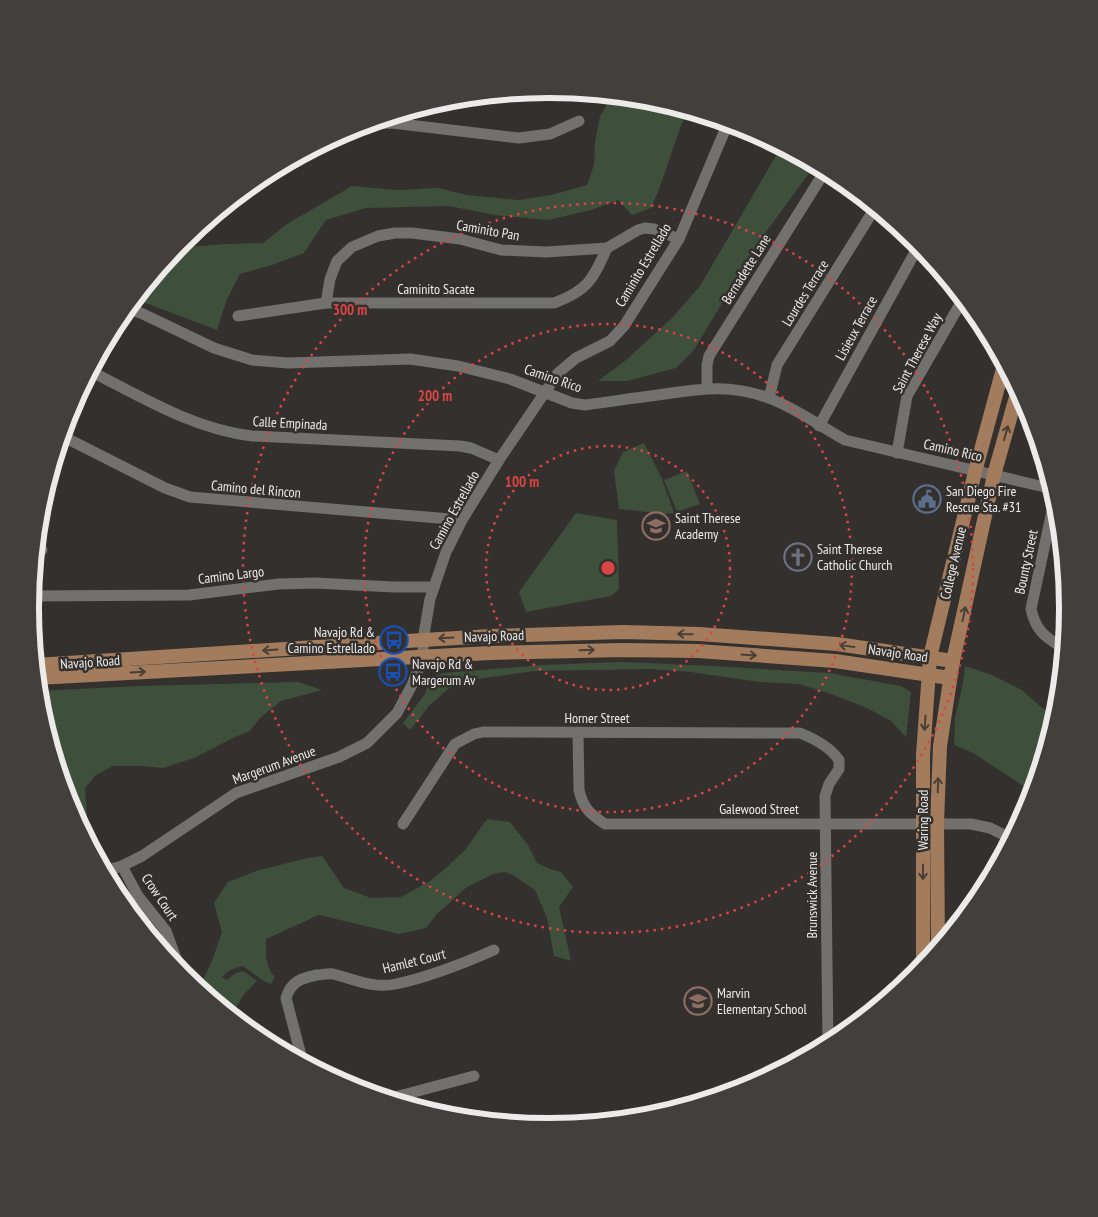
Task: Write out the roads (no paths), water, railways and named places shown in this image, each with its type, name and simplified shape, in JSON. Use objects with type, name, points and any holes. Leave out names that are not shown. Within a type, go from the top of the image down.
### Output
[{"type":"main road","name":"College Avenue","points":[[928,674],[930,657],[975,472],[1002,373]]},
{"type":"main road","name":"College Avenue","points":[[950,678],[994,475],[1015,401]]},
{"type":"main road","name":"Navajo Road","points":[[42,665],[423,640],[623,632],[699,634],[838,644],[953,661]]},
{"type":"main road","points":[[537,635],[538,652]]},
{"type":"main road","name":"Navajo Road","points":[[43,678],[423,657],[622,650],[698,651],[835,661],[950,678]]},
{"type":"main road","name":"Waring Road","points":[[923,956],[922,754],[928,674]]},
{"type":"main road","name":"Waring Road","points":[[938,939],[937,823],[940,746],[950,678]]},
{"type":"street","points":[[392,123],[519,138],[550,134],[579,121]]},
{"type":"street","name":"Caminito Estrellado","points":[[546,392],[558,373],[576,358],[610,340],[624,326],[679,239],[725,130]]},
{"type":"street","name":"Bernadette Lane","points":[[707,387],[709,356],[821,177]]},
{"type":"street","name":"Lourdes Terrace","points":[[769,398],[777,366],[871,214]]},
{"type":"street","name":"Caminito Pan","points":[[326,303],[330,279],[337,262],[352,247],[378,236],[394,233],[412,233],[460,239],[502,250],[546,252],[607,248],[638,230],[646,228],[654,229],[679,239]]},
{"type":"street","name":"Caminito Sacate","points":[[238,316],[326,303],[554,303],[579,292],[593,278],[607,248]]},
{"type":"street","name":"Lisieux Terrace","points":[[819,426],[915,253]]},
{"type":"street","name":"Saint Therese Way","points":[[897,452],[907,396],[959,305]]},
{"type":"street","name":"Camino Rico","points":[[135,311],[214,348],[252,360],[288,364],[410,359],[458,366],[510,379],[585,405],[707,387],[735,388],[769,398],[795,409],[819,426],[845,440],[1044,487]]},
{"type":"street","name":"Calle Empinada","points":[[96,374],[184,418],[206,427],[229,433],[252,436],[460,446],[471,448],[499,460]]},
{"type":"street","name":"Camino Estrellado","points":[[423,657],[423,640],[434,587],[446,552],[462,520],[499,460],[546,392]]},
{"type":"street","name":"Camino del Rincon","points":[[68,439],[165,488],[190,498],[462,520]]},
{"type":"street","name":"Bounty Street","points":[[1051,518],[1031,609],[1037,628],[1058,645]]},
{"type":"street","name":"Camino Largo","points":[[39,596],[189,595],[279,584],[315,583],[434,587]]},
{"type":"street","name":"Margerum Avenue","points":[[110,869],[122,866],[142,856],[236,793],[339,757],[367,743],[397,713],[412,685],[423,657]]},
{"type":"street","name":"Horner Street","points":[[403,824],[455,744],[474,734],[483,732],[800,733],[812,737],[833,751]]},
{"type":"street","name":"Galewood Street","points":[[578,732],[581,799],[590,813],[605,824],[971,824],[990,828],[1006,836]]},
{"type":"street","name":"Brunswick Avenue","points":[[828,1035],[826,796],[829,784],[839,769],[840,760],[833,751]]},
{"type":"street","name":"Crow Court","points":[[122,866],[138,896],[166,931],[175,955]]},
{"type":"street","name":"Hamlet Court","points":[[301,1054],[286,998],[296,981],[304,977],[330,974],[362,983],[384,986],[450,968],[494,950]]},
{"type":"street","points":[[399,1096],[474,1076]]},
{"type":"place","name":"San Diego Fire Rescue Sta. #31","points":[[927,499]]},
{"type":"place","name":"Saint Therese Academy","points":[[656,526]]},
{"type":"place","name":"Saint Therese Catholic Church","points":[[798,557]]},
{"type":"place","name":"Navajo Rd & Camino Estrellado","points":[[394,640]]},
{"type":"place","name":"Navajo Rd & Margerum Av","points":[[393,672]]},
{"type":"place","name":"Marvin Elementary School","points":[[698,1001]]}]
